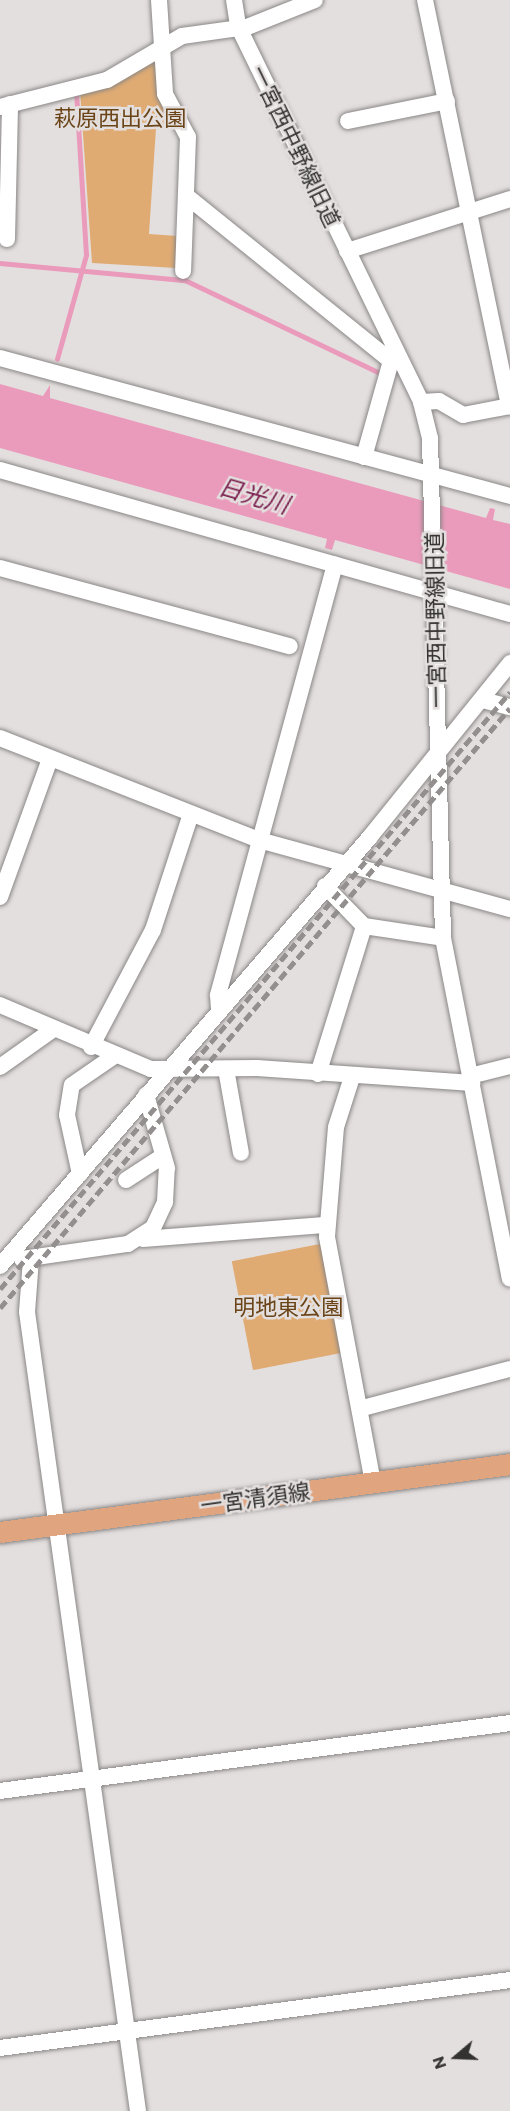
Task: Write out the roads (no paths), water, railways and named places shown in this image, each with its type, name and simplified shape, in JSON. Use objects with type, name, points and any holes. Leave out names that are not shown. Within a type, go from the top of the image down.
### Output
[{"type":"main road","name":"一宮清須線","points":[[0,1532],[510,1464]]},
{"type":"street","points":[[159,0],[165,94],[188,137],[189,198],[183,271]]},
{"type":"street","name":"一宮西中野線旧道","points":[[234,0],[238,26],[348,251],[395,359],[421,402],[432,476],[439,890],[443,938],[471,1079],[503,1208],[510,1278]]},
{"type":"street","points":[[7,239],[5,105],[107,80],[163,45],[216,27],[238,26],[315,0]]},
{"type":"street","points":[[421,402],[439,401],[463,416],[509,406],[470,208],[425,0]]},
{"type":"street","points":[[348,121],[447,101]]},
{"type":"street","points":[[189,198],[395,359],[364,457]]},
{"type":"street","points":[[348,251],[470,208],[510,199]]},
{"type":"street","points":[[0,357],[510,496]]},
{"type":"street","points":[[0,470],[510,614]]},
{"type":"street","points":[[219,1009],[218,995],[335,565]]},
{"type":"street","points":[[0,568],[290,646]]},
{"type":"street","points":[[1,1263],[344,865],[483,700],[510,663]]},
{"type":"street","points":[[483,700],[510,707]]},
{"type":"street","points":[[0,738],[259,840],[510,909]]},
{"type":"street","points":[[0,897],[50,759]]},
{"type":"street","points":[[91,1047],[153,930],[190,814]]},
{"type":"street","points":[[326,886],[364,926],[443,938]]},
{"type":"street","points":[[318,1074],[364,926]]},
{"type":"street","points":[[0,1005],[91,1047],[167,1071],[226,1069],[352,1077],[471,1079],[510,1066]]},
{"type":"street","points":[[0,1067],[52,1030]]},
{"type":"street","points":[[80,1174],[66,1115],[72,1085],[114,1056]]},
{"type":"street","points":[[226,1069],[241,1153]]},
{"type":"street","points":[[352,1077],[336,1127],[327,1225],[363,1408],[373,1482]]},
{"type":"street","points":[[144,1239],[165,1202],[163,1156],[146,1095]]},
{"type":"street","points":[[126,1180],[163,1156]]},
{"type":"street","points":[[1,1263],[144,1239],[327,1225]]},
{"type":"street","points":[[31,1259],[27,1312],[138,2111]]},
{"type":"street","points":[[363,1408],[510,1369]]},
{"type":"street","points":[[0,1791],[510,1723]]},
{"type":"street","points":[[0,2048],[510,1980]]},
{"type":"water","name":"日光川","points":[[0,384],[43,396],[50,385],[50,398],[486,518],[490,508],[495,509],[493,520],[510,524],[510,589],[335,540],[332,550],[325,548],[327,539],[0,448]]},
{"type":"waterway","points":[[57,359],[86,255],[76,92]]},
{"type":"waterway","points":[[0,263],[185,280],[382,374]]},
{"type":"railway","points":[[0,1289],[510,692]]},
{"type":"railway","points":[[0,1308],[510,708]]},
{"type":"park label","name":"萩原西出公園","points":[[120,118]]},
{"type":"park label","name":"明地東公園","points":[[288,1307]]}]
